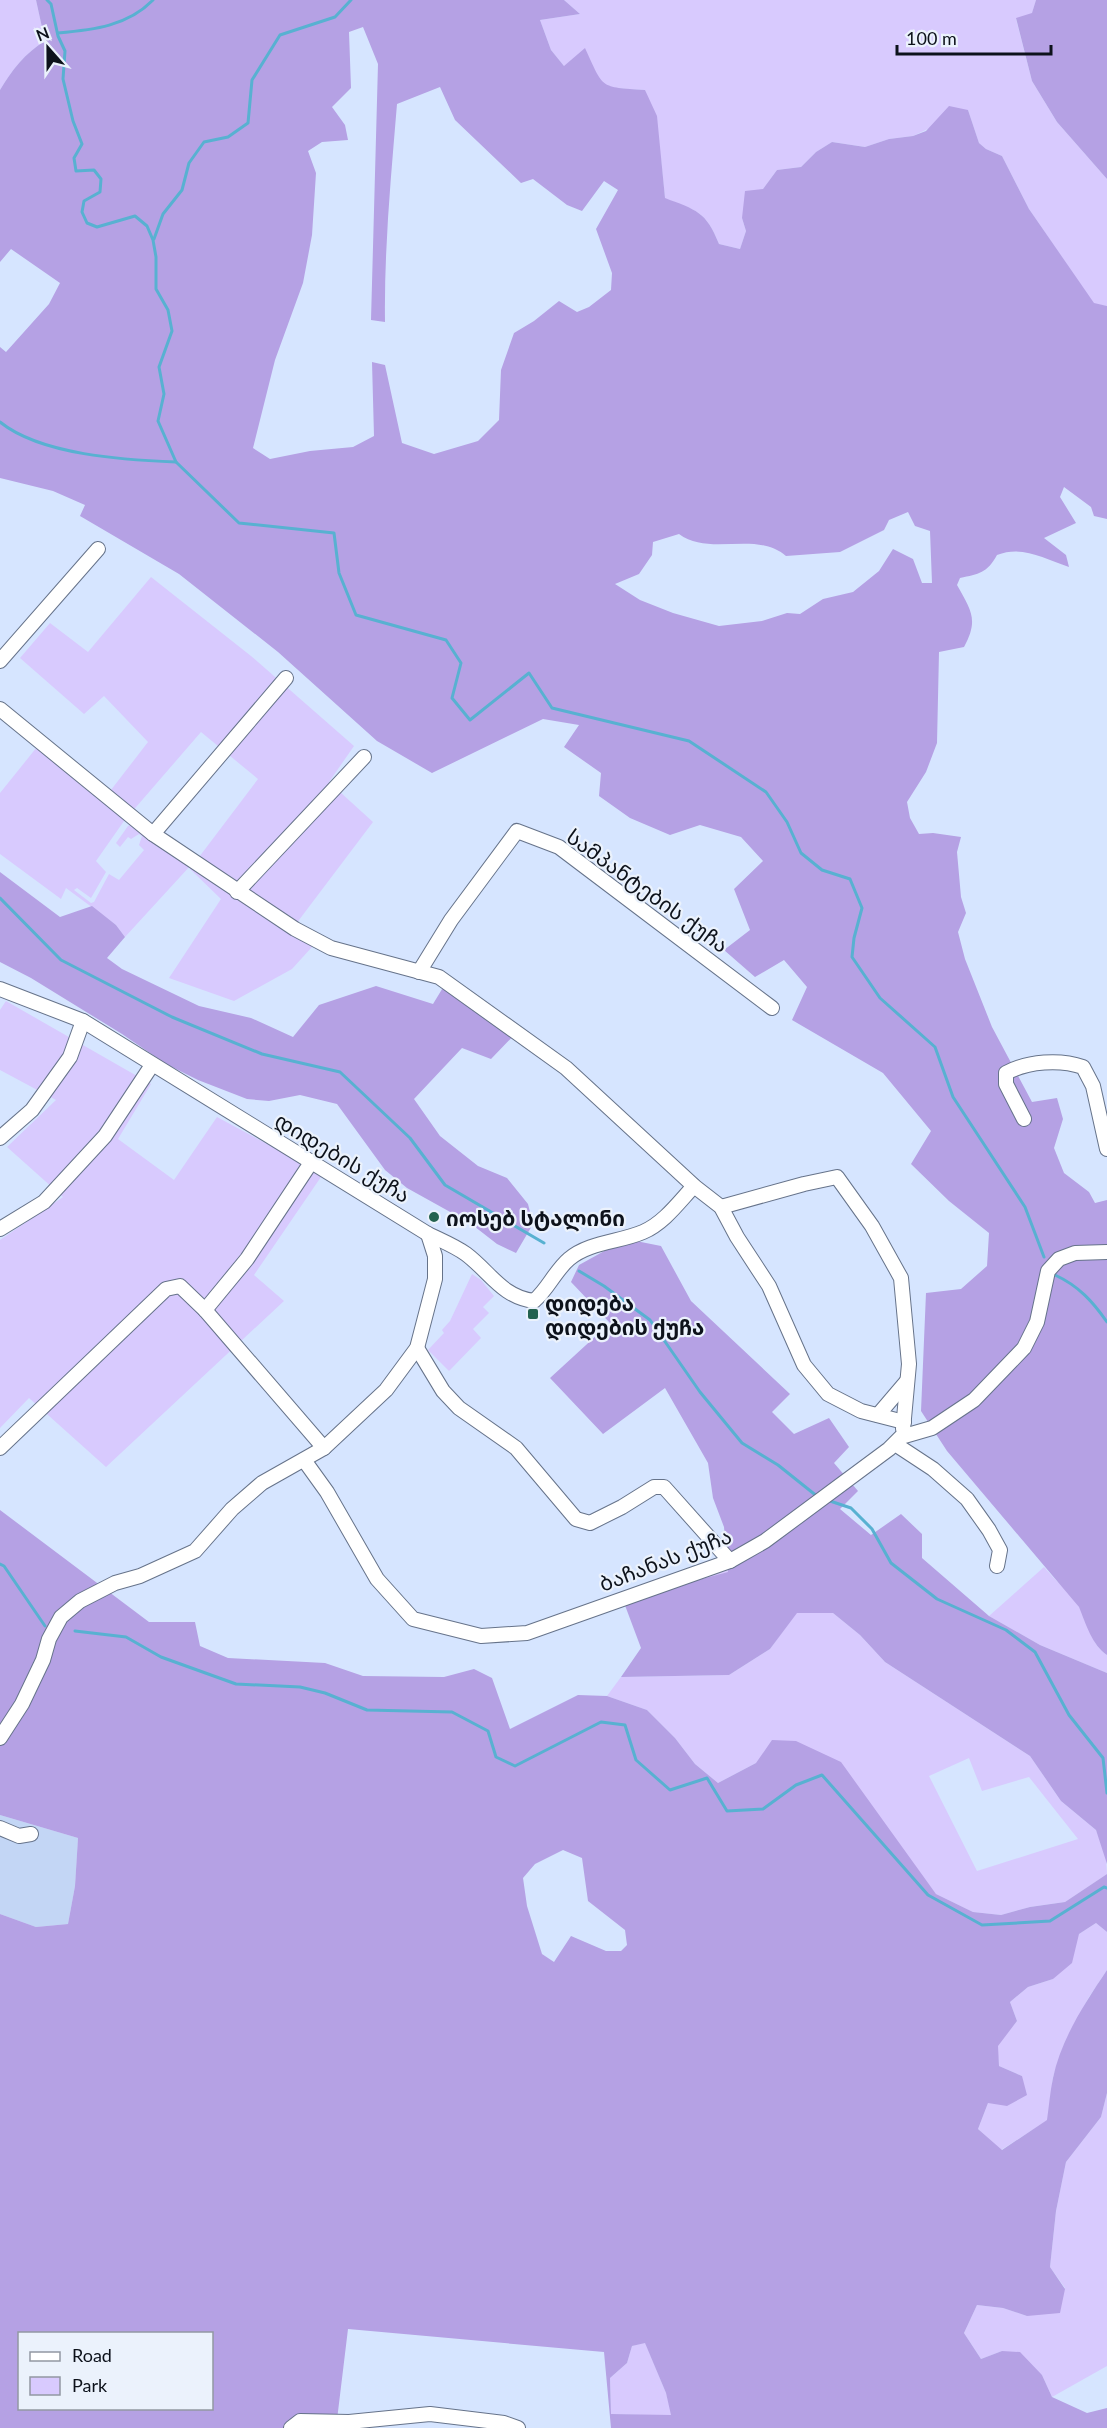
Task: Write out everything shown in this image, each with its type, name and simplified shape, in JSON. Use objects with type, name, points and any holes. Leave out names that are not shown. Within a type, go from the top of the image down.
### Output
[{"type":"street","points":[[0,661],[98,549]]},
{"type":"street","points":[[153,834],[286,678]]},
{"type":"street","points":[[0,709],[153,834],[295,929],[331,948],[439,977],[566,1068],[694,1186],[721,1207],[737,1237],[769,1286],[804,1365],[828,1394],[861,1411],[904,1422]]},
{"type":"street","points":[[237,892],[364,757]]},
{"type":"street","name":"სამპანტების ქუჩა","points":[[418,972],[451,920],[517,831],[560,847],[772,1008]]},
{"type":"street","name":"დიდების ქუჩა","points":[[0,989],[83,1021],[428,1234],[465,1253],[510,1294],[519,1299],[534,1301],[545,1292],[553,1278],[570,1258],[588,1249],[644,1232],[661,1221],[694,1186]]},
{"type":"street","points":[[0,1138],[32,1110],[70,1057],[83,1021]]},
{"type":"street","points":[[1024,1119],[1006,1084],[1006,1073],[1017,1067],[1067,1061],[1083,1067],[1093,1086],[1107,1149]]},
{"type":"street","points":[[0,1229],[44,1202],[105,1136],[152,1065]]},
{"type":"street","points":[[205,1310],[247,1259],[312,1161]]},
{"type":"street","points":[[721,1207],[837,1177],[872,1226],[902,1278],[909,1364],[904,1422],[898,1441],[967,1499],[989,1530],[1000,1551],[997,1566]]},
{"type":"street","points":[[0,1738],[22,1704],[43,1660],[49,1639],[61,1617],[80,1601],[114,1583],[140,1576],[195,1551],[232,1509],[261,1483],[324,1448],[386,1390],[417,1348],[435,1280],[435,1256],[428,1234]]},
{"type":"street","name":"ბაჩანას ქუჩა","points":[[304,1460],[327,1492],[377,1579],[413,1619],[481,1636],[527,1633],[730,1562],[765,1540],[898,1441],[932,1428],[974,1400],[1024,1348],[1036,1322],[1048,1271],[1059,1259],[1075,1253],[1107,1252]]},
{"type":"street","points":[[0,1448],[166,1288],[180,1286],[205,1310],[324,1448]]},
{"type":"street","points":[[417,1348],[443,1391],[459,1408],[516,1448],[576,1519],[590,1523],[654,1487],[664,1487],[730,1562]]},
{"type":"street","points":[[878,1415],[907,1381]]},
{"type":"street","points":[[0,1828],[19,1836],[31,1834]]},
{"type":"street","points":[[291,2428],[300,2421],[349,2422],[430,2415],[504,2423],[518,2428]]},
{"type":"shaded area","points":[[36,0],[564,0],[580,14],[540,20],[551,50],[564,66],[585,48],[600,79],[605,83],[619,88],[645,90],[657,116],[665,198],[699,213],[709,225],[719,244],[740,249],[746,231],[742,218],[745,191],[763,189],[777,170],[801,167],[816,152],[832,142],[865,147],[889,139],[913,136],[926,131],[949,106],[968,110],[979,143],[1002,156],[1029,209],[1094,303],[1107,306],[1107,519],[1094,516],[1091,507],[1064,487],[1060,497],[1076,523],[1044,538],[1066,555],[1069,567],[1025,552],[1007,552],[997,555],[990,566],[982,572],[960,578],[957,585],[971,615],[969,638],[964,647],[939,652],[937,743],[926,772],[907,802],[910,818],[919,834],[933,833],[961,837],[957,852],[961,897],[966,913],[958,932],[965,959],[992,1027],[1032,1102],[1057,1098],[1063,1119],[1054,1148],[1064,1173],[1089,1192],[1095,1203],[1107,1200],[1107,1655],[1093,1640],[1079,1607],[947,1451],[921,1411],[926,1293],[961,1289],[987,1266],[989,1233],[949,1201],[911,1164],[931,1131],[883,1073],[792,1020],[807,987],[784,960],[755,977],[724,950],[750,930],[734,889],[763,861],[741,837],[700,825],[670,835],[630,818],[599,796],[601,773],[564,747],[579,725],[543,719],[432,773],[377,741],[278,652],[179,574],[80,516],[85,505],[53,491],[0,478],[0,347],[6,352],[49,304],[60,283],[11,249],[0,262],[0,90],[20,62],[45,41]],"holes":[[[363,27],[378,64],[371,320],[385,322],[387,240],[397,104],[440,87],[455,120],[521,183],[533,179],[567,205],[582,211],[604,181],[618,190],[596,229],[612,273],[611,290],[589,307],[577,312],[559,301],[534,321],[514,333],[501,370],[499,420],[478,441],[434,454],[402,443],[385,365],[372,362],[374,436],[353,447],[310,451],[270,459],[253,448],[275,360],[303,283],[312,235],[316,173],[308,151],[322,142],[348,140],[345,125],[332,107],[351,88],[349,32]],[[908,512],[915,526],[930,531],[932,583],[922,583],[913,559],[893,549],[879,571],[853,592],[823,599],[800,614],[787,613],[762,621],[719,626],[673,613],[640,600],[615,584],[639,574],[652,555],[653,542],[679,534],[705,543],[761,545],[786,556],[840,552],[884,530],[889,520]]]},
{"type":"shaded area","points":[[1036,0],[1107,0],[1107,179],[1057,122],[1032,81],[1016,18],[1032,13]]},
{"type":"shaded area","points":[[0,872],[60,917],[92,906],[116,925],[125,937],[107,958],[122,969],[199,1006],[251,1018],[293,1037],[319,1005],[376,986],[433,1004],[447,981],[521,1028],[491,1059],[462,1048],[414,1099],[440,1136],[478,1166],[507,1178],[528,1204],[533,1224],[516,1253],[497,1244],[470,1223],[407,1188],[385,1170],[337,1104],[300,1095],[269,1101],[247,1099],[198,1080],[166,1064],[31,978],[0,962]]},
{"type":"shaded area","points":[[626,1239],[661,1246],[691,1301],[790,1394],[772,1412],[794,1434],[829,1418],[849,1447],[834,1463],[858,1491],[840,1509],[871,1535],[901,1514],[922,1534],[922,1558],[989,1616],[1040,1645],[1107,1673],[1107,1864],[1096,1830],[1061,1801],[1030,1756],[885,1662],[860,1635],[833,1613],[797,1613],[770,1649],[729,1675],[621,1677],[641,1648],[623,1600],[728,1572],[724,1527],[713,1498],[708,1463],[665,1388],[603,1434],[550,1378],[610,1323],[571,1282],[579,1265]]},
{"type":"shaded area","points":[[0,1510],[149,1622],[195,1622],[200,1646],[228,1658],[325,1663],[363,1676],[444,1677],[474,1669],[492,1678],[510,1729],[578,1695],[607,1696],[647,1710],[675,1738],[695,1764],[718,1783],[756,1763],[772,1740],[796,1741],[841,1762],[936,1894],[973,1912],[1001,1915],[1030,1907],[1065,1902],[1107,1874],[1107,1932],[1096,1923],[1079,1934],[1072,1963],[1053,1979],[1028,1987],[1010,2002],[1017,2021],[998,2046],[999,2066],[1022,2076],[1027,2095],[1007,2106],[988,2103],[978,2129],[1002,2150],[1047,2120],[1053,2078],[1062,2049],[1082,2008],[1107,1970],[1107,2093],[1101,2117],[1066,2162],[1056,2211],[1050,2267],[1065,2289],[1060,2313],[1027,2316],[1003,2308],[977,2305],[964,2333],[981,2359],[1002,2351],[1020,2352],[1042,2375],[1052,2397],[1087,2413],[1107,2408],[1107,2428],[611,2428],[604,2352],[348,2329],[336,2428],[0,2428],[0,1914],[36,1927],[68,1924],[75,1886],[78,1838],[0,1815]],"holes":[[[563,1850],[582,1858],[588,1901],[625,1930],[627,1945],[621,1951],[606,1951],[571,1936],[554,1962],[542,1954],[527,1906],[523,1878],[535,1864]],[[645,2343],[666,2393],[671,2415],[611,2414],[610,2378],[627,2363],[632,2346]]]},
{"type":"shaded area","points":[[0,1815],[78,1838],[75,1886],[68,1924],[36,1927],[0,1914]]},
{"type":"green space","points":[[0,0],[36,0],[45,41],[20,63],[0,90]]},
{"type":"green space","points":[[564,0],[1036,0],[1032,14],[1016,19],[1032,81],[1057,122],[1107,179],[1107,306],[1094,304],[1029,209],[1002,156],[979,143],[968,110],[913,136],[889,139],[865,147],[832,142],[816,152],[801,167],[777,170],[742,218],[746,231],[740,249],[719,244],[709,225],[699,213],[665,199],[661,159],[645,90],[612,88],[564,66],[551,50],[540,20],[580,14]]},
{"type":"green space","points":[[151,577],[251,656],[354,746],[329,782],[373,822],[296,924],[321,937],[292,969],[234,1001],[169,978],[221,899],[190,869],[258,779],[201,732],[124,821],[96,861],[106,872],[91,898],[77,888],[74,890],[91,903],[94,902],[109,874],[119,880],[144,850],[139,845],[142,836],[139,834],[131,839],[128,837],[120,847],[116,843],[128,826],[133,824],[191,865],[125,937],[116,925],[66,888],[61,899],[0,854],[0,793],[37,747],[104,799],[148,742],[104,696],[84,714],[20,658],[50,623],[88,652]]},
{"type":"green space","points":[[6,1001],[151,1084],[118,1139],[174,1180],[217,1117],[323,1174],[254,1275],[284,1301],[106,1467],[29,1398],[0,1428],[0,1240],[63,1197],[7,1147],[56,1100],[0,1070],[0,1010]]},
{"type":"green space","points":[[472,1274],[481,1280],[494,1296],[483,1307],[489,1313],[473,1329],[481,1338],[449,1371],[428,1350],[444,1333],[442,1330],[450,1321]]},
{"type":"green space","points":[[732,1566],[833,1613],[860,1635],[885,1662],[1030,1756],[1061,1801],[1096,1830],[1106,1857],[1107,1874],[1065,1902],[1030,1907],[1001,1915],[973,1912],[936,1894],[909,1859],[756,1763],[718,1783],[695,1764],[675,1738],[647,1710],[607,1696],[621,1677],[729,1675],[770,1649],[785,1628],[659,1596]],"holes":[[[969,1758],[982,1791],[1029,1777],[1078,1839],[977,1871],[929,1776]]]},
{"type":"green space","points":[[1044,1567],[1079,1607],[1093,1639],[1107,1655],[1107,1673],[1040,1645],[989,1616]]},
{"type":"green space","points":[[1096,1923],[1107,1932],[1107,1970],[1089,1997],[1064,2044],[1053,2077],[1048,2120],[1001,2150],[978,2129],[988,2103],[1022,2076],[999,2066],[997,2046],[1017,2021],[1010,2002],[1028,1987],[1053,1979],[1079,1934]]},
{"type":"green space","points":[[1107,2093],[1107,2366],[1052,2397],[1042,2375],[1002,2351],[981,2359],[964,2333],[977,2305],[1003,2308],[1027,2316],[1065,2288],[1050,2267],[1056,2211],[1066,2162],[1101,2117]]},
{"type":"green space","points":[[645,2342],[666,2393],[672,2416],[611,2414],[610,2378],[627,2363],[632,2346]]},
{"type":"waterway","points":[[47,0],[51,4],[58,36],[65,51],[63,79],[73,121],[82,144],[74,158],[76,171],[94,170],[101,179],[100,192],[84,201],[82,212],[87,223],[97,227],[135,216],[147,226],[153,240],[156,257],[156,289],[168,310],[172,331],[159,367],[164,394],[158,421],[176,462],[239,523],[334,533],[339,573],[356,615],[446,640],[461,663],[452,698],[470,720],[529,673],[552,708],[689,741],[766,792],[787,822],[801,853],[822,870],[850,879],[862,908],[854,938],[852,957],[880,998],[935,1047],[953,1097],[1025,1207],[1044,1257]]},
{"type":"waterway","points":[[58,33],[97,28],[121,21],[133,16],[153,0]]},
{"type":"waterway","points":[[154,239],[163,214],[182,190],[189,163],[204,142],[228,137],[248,123],[252,80],[280,35],[335,17],[351,0]]},
{"type":"waterway","points":[[0,422],[17,433],[60,449],[132,460],[176,462]]},
{"type":"waterway","points":[[0,898],[61,960],[172,1017],[262,1054],[340,1072],[410,1138],[445,1185],[544,1243]]},
{"type":"waterway","points":[[579,1271],[604,1286],[650,1320],[700,1392],[742,1443],[778,1465],[818,1497]]},
{"type":"waterway","points":[[1055,1275],[1085,1295],[1107,1322]]},
{"type":"waterway","points":[[827,1500],[851,1508],[872,1529],[891,1563],[937,1599],[1006,1630],[1035,1652],[1069,1715],[1103,1758],[1107,1793]]},
{"type":"waterway","points":[[0,1564],[4,1566],[45,1626]]},
{"type":"waterway","points":[[75,1631],[126,1637],[161,1657],[236,1684],[300,1687],[325,1693],[367,1710],[452,1712],[488,1731],[496,1757],[515,1766],[601,1722],[625,1725],[636,1760],[670,1790],[707,1778],[727,1811],[763,1809],[796,1785],[822,1775],[928,1895],[982,1925],[1050,1921],[1104,1887],[1107,1888]]},
{"type":"place","name":"იოსებ სტალინი","points":[[434,1217]]},
{"type":"place","name":"დიდება დიდების ქუჩა","points":[[533,1314]]}]
